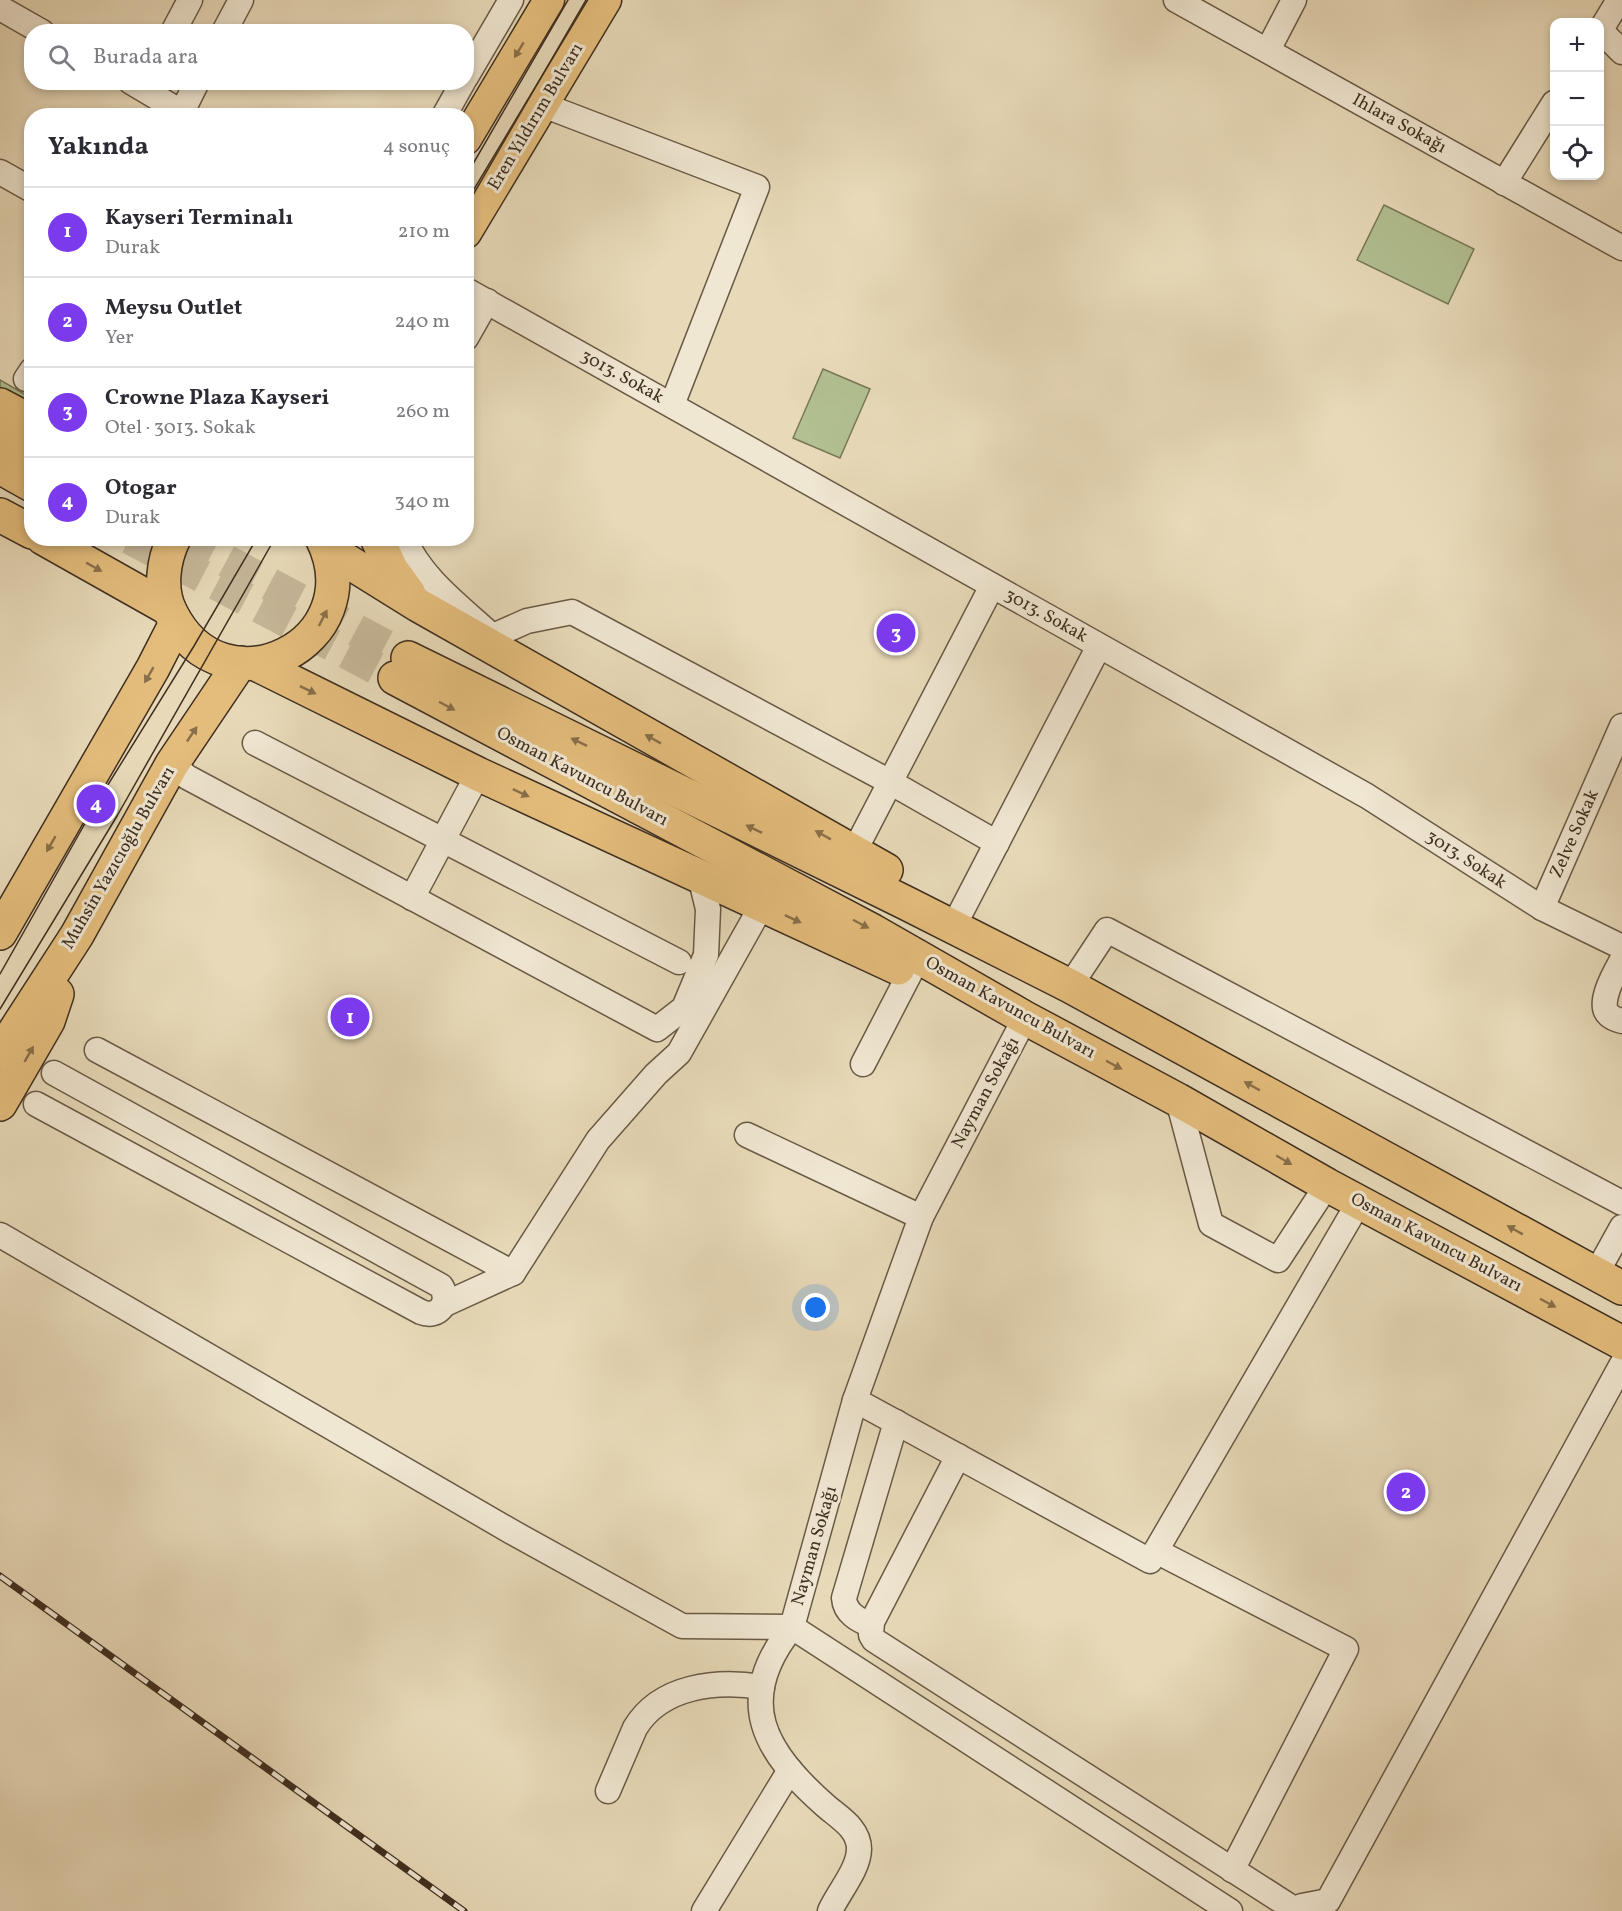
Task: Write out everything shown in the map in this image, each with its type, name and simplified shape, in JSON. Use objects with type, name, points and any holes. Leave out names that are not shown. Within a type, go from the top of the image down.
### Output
[{"type":"highway","points":[[0,405],[24,418]]},
{"type":"highway","points":[[0,437],[24,451]]},
{"type":"highway","points":[[0,468],[24,481]]},
{"type":"highway","points":[[0,515],[24,528]]},
{"type":"highway","points":[[56,546],[172,616],[194,646],[217,658],[248,664],[478,774],[910,973],[1025,1018]]},
{"type":"highway","points":[[0,933],[153,668],[172,616],[164,579],[165,563],[171,546]]},
{"type":"highway","points":[[248,664],[271,661],[299,647],[320,624],[327,610],[333,588],[332,564],[326,546]]},
{"type":"highway","points":[[328,546],[418,605],[528,669],[961,912],[1070,986]]},
{"type":"highway","points":[[381,546],[391,569],[418,605]]},
{"type":"highway","name":"Muhsin Yazıcıoğlu Bulvarı","points":[[0,1054],[77,935],[172,765],[248,664]]},
{"type":"highway","name":"Osman Kavuncu Bulvarı","points":[[1609,1281],[1070,986],[906,903],[402,668],[1025,1018],[1178,1100],[1327,1185],[1622,1343]]},
{"type":"highway","points":[[0,918],[27,886]]},
{"type":"highway","points":[[0,1104],[48,1021],[77,935]]},
{"type":"main road","name":"Eren Yıldırım Bulvarı","points":[[474,220],[606,0]]},
{"type":"main road","points":[[474,126],[544,9]]},
{"type":"street","points":[[177,24],[190,0]]},
{"type":"street","points":[[228,24],[241,0]]},
{"type":"street","name":"Ihlara Sokağı","points":[[1176,0],[1622,247]]},
{"type":"street","points":[[1268,50],[1294,0]]},
{"type":"street","points":[[1604,24],[1619,0]]},
{"type":"street","points":[[474,63],[510,1],[544,9]]},
{"type":"street","points":[[0,8],[28,24]]},
{"type":"street","points":[[1604,35],[1622,52]]},
{"type":"street","points":[[147,90],[174,108]]},
{"type":"street","points":[[186,108],[194,90]]},
{"type":"street","points":[[449,108],[459,90]]},
{"type":"street","points":[[543,105],[757,187],[672,405]]},
{"type":"street","points":[[1504,183],[1550,109]]},
{"type":"street","points":[[0,172],[24,186]]},
{"type":"street","name":"3013. Sokak","points":[[474,294],[1367,796],[1542,908],[1622,947]]},
{"type":"street","points":[[474,325],[488,302]]},
{"type":"street","points":[[408,546],[433,582],[528,669]]},
{"type":"street","points":[[854,852],[992,586]]},
{"type":"street","points":[[493,636],[528,621],[572,612],[890,782],[997,843]]},
{"type":"street","points":[[961,912],[1099,646]]},
{"type":"street","name":"Zelve Sokak","points":[[1542,908],[1622,726]]},
{"type":"street","points":[[255,743],[679,962]]},
{"type":"street","points":[[172,765],[187,777],[657,1029],[684,1008],[706,955],[708,909],[700,876]]},
{"type":"street","points":[[412,898],[478,774]]},
{"type":"street","points":[[36,1104],[421,1312],[431,1314],[437,1312],[445,1304],[513,1273],[598,1140],[656,1074],[679,1053],[762,905]]},
{"type":"street","points":[[1070,986],[1107,930],[1622,1203]]},
{"type":"street","points":[[1622,960],[1606,994],[1605,1004],[1606,1013],[1622,1021]]},
{"type":"street","points":[[863,1064],[910,973]]},
{"type":"street","name":"Nayman Sokağı","points":[[1025,1018],[921,1217],[855,1400],[792,1627],[1230,1911]]},
{"type":"street","points":[[97,1050],[513,1273]]},
{"type":"street","points":[[54,1073],[441,1286],[446,1298],[445,1304]]},
{"type":"street","points":[[1178,1100],[1211,1224],[1278,1260],[1327,1185]]},
{"type":"street","points":[[747,1135],[921,1217]]},
{"type":"street","points":[[855,1400],[1150,1561],[1359,1202]]},
{"type":"street","points":[[1609,1281],[1622,1227]]},
{"type":"street","points":[[0,1235],[502,1526],[682,1626],[792,1627]]},
{"type":"street","points":[[958,1456],[871,1626],[871,1635],[879,1645],[1293,1910],[1328,1901],[1622,1364]]},
{"type":"street","points":[[871,1626],[847,1609],[844,1598],[896,1422]]},
{"type":"street","points":[[1156,1551],[1346,1649],[1232,1870]]},
{"type":"street","points":[[792,1627],[773,1655],[762,1687],[760,1711],[766,1735],[777,1755],[823,1803],[850,1827],[858,1842],[858,1857],[830,1911]]},
{"type":"street","points":[[608,1791],[635,1728],[656,1704],[689,1690],[707,1686],[726,1684],[762,1687]]},
{"type":"street","points":[[704,1911],[790,1770]]},
{"type":"green space","points":[[1384,205],[1474,249],[1448,304],[1357,260]]},
{"type":"green space","points":[[823,369],[870,389],[840,458],[793,438]]},
{"type":"green space","points":[[0,380],[24,394],[24,407],[0,392]]},
{"type":"tunnel","points":[[145,546],[395,678]]},
{"type":"tunnel","points":[[198,546],[408,658]]},
{"type":"tram line","points":[[474,162],[568,0]]},
{"type":"tram line","points":[[474,193],[586,0]]},
{"type":"tram line","points":[[0,974],[96,804],[194,646],[252,546]]},
{"type":"tram line","points":[[0,1009],[117,816],[270,546]]},
{"type":"railway","points":[[0,1576],[464,1911]]},
{"type":"place","name":"Crowne Plaza Kayseri","points":[[896,633]]},
{"type":"place","name":"Otogar","points":[[96,804]]},
{"type":"place","name":"Kayseri Terminalı","points":[[350,1017]]},
{"type":"place","name":"Meysu Outlet","points":[[1406,1492]]}]
